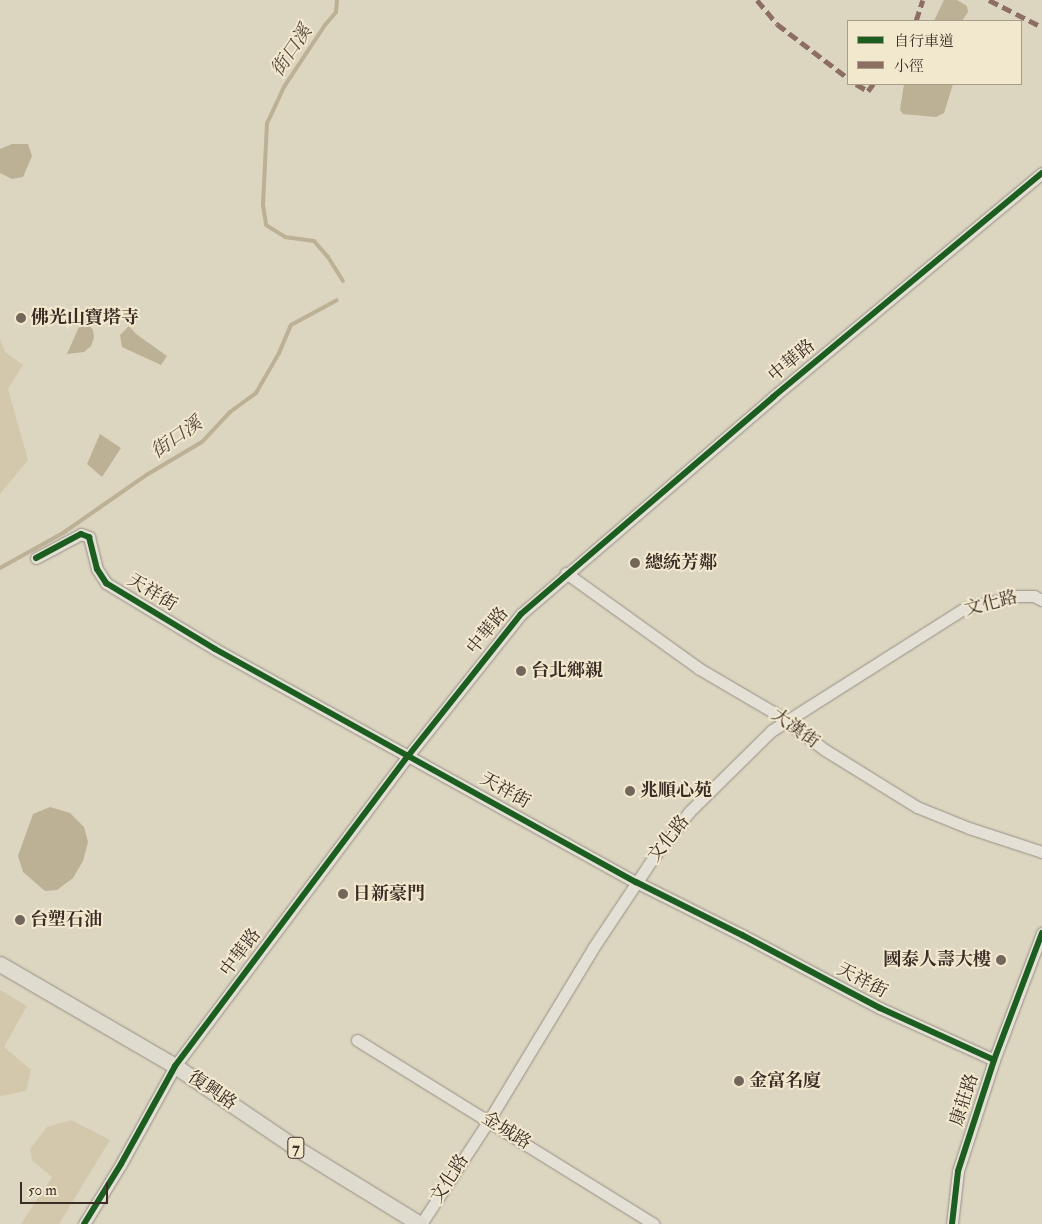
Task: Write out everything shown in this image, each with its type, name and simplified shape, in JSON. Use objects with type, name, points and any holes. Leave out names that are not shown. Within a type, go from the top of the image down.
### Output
[{"type":"main road","name":"復興路","points":[[0,964],[54,998],[175,1066],[301,1151],[421,1224]]},
{"type":"street","name":"中華路","points":[[84,1224],[121,1164],[175,1066],[408,756],[521,614],[788,384],[1042,173]]},
{"type":"street","name":"天祥街","points":[[36,558],[81,534],[89,537],[97,569],[106,583],[216,649],[636,882],[786,957],[880,1008],[994,1060]]},
{"type":"street","name":"大漢街","points":[[566,574],[698,668],[787,721],[824,750],[917,807],[969,828],[1042,852]]},
{"type":"street","name":"文化路","points":[[421,1224],[488,1120],[592,948],[636,882],[690,811],[770,731],[963,609],[1014,596],[1034,596],[1042,600]]},
{"type":"street","name":"康莊路","points":[[952,1224],[955,1182],[994,1060],[1042,933]]},
{"type":"street","name":"金城路","points":[[357,1040],[654,1224]]},
{"type":"shaded area","points":[[944,0],[957,0],[967,6],[968,12],[963,20],[934,20]]},
{"type":"shaded area","points":[[904,85],[953,85],[944,113],[936,117],[903,114],[900,110]]},
{"type":"shaded area","points":[[12,144],[28,144],[32,156],[23,177],[12,179],[0,173],[0,149]]},
{"type":"shaded area","points":[[83,318],[93,330],[94,338],[91,346],[84,352],[67,354]]},
{"type":"shaded area","points":[[129,326],[136,334],[167,356],[161,365],[122,347],[120,335]]},
{"type":"shaded area","points":[[0,339],[5,352],[23,365],[8,389],[28,460],[0,494]]},
{"type":"shaded area","points":[[100,434],[121,448],[102,477],[87,464]]},
{"type":"shaded area","points":[[50,807],[70,813],[84,827],[88,842],[83,861],[73,878],[57,890],[45,891],[23,872],[18,856],[33,814]]},
{"type":"shaded area","points":[[0,990],[27,1006],[4,1047],[31,1070],[26,1091],[0,1096]]},
{"type":"shaded area","points":[[71,1120],[110,1140],[59,1224],[21,1224],[52,1177],[32,1160],[30,1149],[47,1127]]},
{"type":"waterway","name":"街口溪","points":[[337,0],[336,12],[325,25],[284,87],[267,123],[263,205],[266,225],[285,237],[314,241],[328,257],[343,281]]},
{"type":"waterway","name":"街口溪","points":[[0,568],[63,533],[148,474],[202,442],[230,412],[256,393],[279,353],[291,325],[337,300]]},
{"type":"marked path","points":[[757,0],[777,24],[847,77]]},
{"type":"marked path","points":[[916,20],[923,0]]},
{"type":"marked path","points":[[989,0],[1042,27]]},
{"type":"marked path","points":[[858,85],[868,91],[872,85]]},
{"type":"cycle path","points":[[84,1224],[121,1164],[175,1066],[408,756],[521,614],[773,397],[1042,173]]},
{"type":"cycle path","points":[[36,558],[81,534],[89,537],[97,569],[106,583],[215,649],[636,882],[742,935],[880,1008],[994,1060]]},
{"type":"cycle path","points":[[952,1224],[958,1171],[994,1060],[1042,933]]},
{"type":"place","name":"佛光山寶塔寺","points":[[21,318]]},
{"type":"place","name":"總統芳鄰","points":[[635,563]]},
{"type":"place","name":"台北鄉親","points":[[521,671]]},
{"type":"place","name":"兆順心苑","points":[[630,791]]},
{"type":"place","name":"日新豪門","points":[[343,894]]},
{"type":"place","name":"台塑石油","points":[[20,920]]},
{"type":"place","name":"國泰人壽大樓","points":[[1001,960]]},
{"type":"place","name":"金富名廈","points":[[739,1081]]}]
